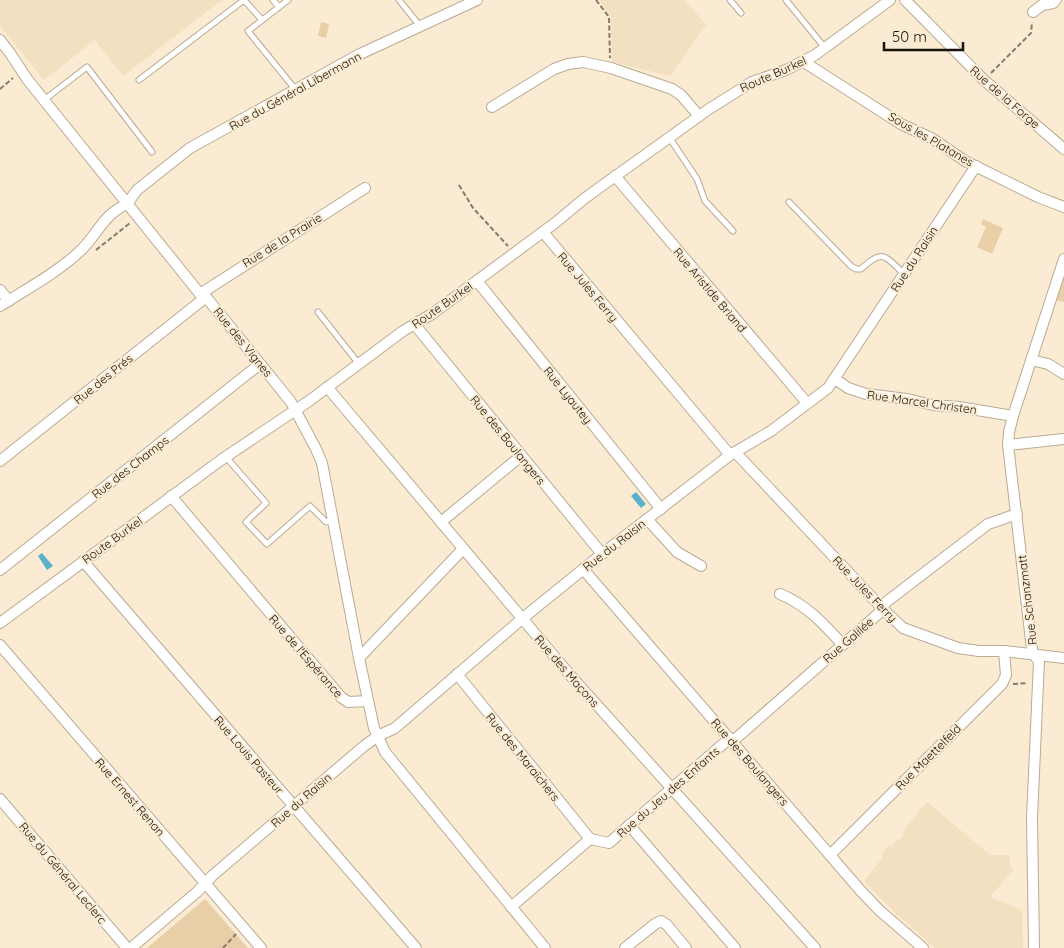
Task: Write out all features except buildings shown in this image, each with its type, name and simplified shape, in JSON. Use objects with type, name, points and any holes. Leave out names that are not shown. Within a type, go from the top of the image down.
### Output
[{"type":"street","name":"Rue du Général Libermann","points":[[5,304],[71,259],[87,244],[115,209],[128,204],[137,190],[190,148],[360,54],[477,0]]},
{"type":"street","name":"Route Burkel","points":[[0,623],[171,496],[295,411],[403,331],[514,254],[579,202],[699,116],[741,88],[804,62],[890,0]]},
{"type":"street","name":"Rue de la Forge","points":[[905,0],[984,80],[1062,142]]},
{"type":"street","points":[[1033,12],[1042,5],[1053,4],[1056,0]]},
{"type":"street","name":"Rue des Vignes","points":[[0,40],[44,100],[291,402],[319,456],[334,520],[358,658],[368,701]]},
{"type":"street","points":[[492,107],[562,66],[583,62],[611,68],[672,88],[681,95],[699,116]]},
{"type":"street","name":"Sous les Platanes","points":[[804,62],[901,124],[932,139],[955,155],[1038,197],[1064,207]]},
{"type":"street","name":"Rue du Raisin","points":[[131,948],[378,736],[395,728],[583,569],[732,454],[766,434],[825,390],[835,379],[976,166]]},
{"type":"street","name":"Rue Aristide Briand","points":[[615,176],[807,403]]},
{"type":"street","name":"Rue de la Prairie","points":[[203,296],[365,188]]},
{"type":"street","name":"Rue Jules Ferry","points":[[543,232],[732,454],[903,628],[958,648],[973,651],[1004,651],[1064,658]]},
{"type":"street","name":"Rue Schanzmatt","points":[[1034,948],[1032,818],[1039,663],[1034,654],[1008,445],[1013,416],[1064,260]]},
{"type":"street","name":"Rue Lyautey","points":[[477,280],[660,509]]},
{"type":"street","points":[[0,290],[5,304]]},
{"type":"street","name":"Rue des Prés","points":[[0,461],[203,296]]},
{"type":"street","name":"Rue des Boulangers","points":[[415,324],[602,554]]},
{"type":"street","points":[[1031,360],[1048,364],[1064,374]]},
{"type":"street","name":"Rue des Champs","points":[[0,570],[260,364]]},
{"type":"street","name":"Rue Marcel Christen","points":[[835,379],[854,391],[866,394],[907,398],[933,405],[959,407],[1013,416]]},
{"type":"street","name":"Rue des Maçons","points":[[328,387],[570,675],[815,948]]},
{"type":"street","points":[[1008,445],[1064,439]]},
{"type":"street","points":[[440,522],[521,456]]},
{"type":"street","name":"Rue de l'Espérance","points":[[171,496],[340,698],[352,703],[368,701]]},
{"type":"street","name":"Rue Galilée","points":[[732,739],[878,614],[885,603],[988,524],[1017,514]]},
{"type":"street","points":[[647,519],[677,552],[701,566]]},
{"type":"street","points":[[358,658],[463,548]]},
{"type":"street","name":"Rue Louis Pasteur","points":[[83,561],[416,948]]},
{"type":"street","name":"Rue des Boulangers","points":[[583,569],[879,910],[924,948]]},
{"type":"street","points":[[780,594],[797,602],[814,614],[843,645]]},
{"type":"street","name":"Rue Ernest Renan","points":[[0,645],[261,948]]},
{"type":"street","points":[[1002,684],[1006,674],[1004,651]]},
{"type":"street","name":"Rue des Maraîchers","points":[[457,674],[590,839]]},
{"type":"street","name":"Rue Maettelfeld","points":[[830,855],[1002,684]]},
{"type":"street","points":[[368,701],[378,736],[385,752],[394,765],[545,948]]},
{"type":"street","name":"Rue du Jeu des Enfants","points":[[590,839],[609,843],[732,739]]},
{"type":"street","name":"Rue du Général Leclerc","points":[[0,799],[127,948]]},
{"type":"street","points":[[629,825],[735,948]]},
{"type":"street","points":[[511,907],[590,839]]},
{"type":"street","points":[[625,948],[661,921],[667,925],[686,948]]},
{"type":"lane","points":[[140,80],[244,0],[262,20]]},
{"type":"lane","points":[[273,0],[279,7]]},
{"type":"lane","points":[[288,0],[248,31],[296,90]]},
{"type":"lane","points":[[399,0],[420,26]]},
{"type":"lane","points":[[730,0],[741,13]]},
{"type":"lane","points":[[786,0],[825,48]]},
{"type":"lane","points":[[44,100],[87,67],[152,152]]},
{"type":"lane","points":[[670,137],[697,179],[706,201],[732,231]]},
{"type":"lane","points":[[789,202],[851,266],[861,270],[874,257],[879,256],[885,257],[904,274]]},
{"type":"lane","points":[[318,312],[359,364]]},
{"type":"lane","points":[[226,457],[266,503],[246,522],[267,544],[310,506],[326,522],[334,520]]},
{"type":"path","points":[[596,0],[609,17],[611,68]]},
{"type":"path","points":[[984,80],[1031,33],[1033,12]]},
{"type":"path","points":[[0,89],[21,71]]},
{"type":"path","points":[[459,185],[473,208],[514,254]]},
{"type":"path","points":[[96,250],[135,220]]},
{"type":"path","points":[[1002,684],[1030,682]]},
{"type":"path","points":[[222,948],[243,928]]},
{"type":"shaded area","points":[[0,0],[222,0],[123,76],[95,40],[44,80],[0,26]]},
{"type":"shaded area","points":[[599,0],[685,0],[706,25],[670,76],[612,62],[611,16]]},
{"type":"shaded area","points":[[321,22],[329,24],[326,38],[318,36]]},
{"type":"shaded area","points":[[983,219],[1003,228],[992,254],[977,247],[986,227],[981,224]]},
{"type":"shaded area","points":[[1064,274],[1064,302],[1056,300]]},
{"type":"shaded area","points":[[927,802],[990,855],[1010,855],[1009,863],[1013,870],[990,897],[1022,910],[1023,948],[935,948],[895,913],[864,881],[883,857],[881,855],[889,845],[891,847],[898,839],[900,840],[904,834],[902,832]]},
{"type":"shaded area","points":[[205,899],[248,948],[147,948]]},
{"type":"water","points":[[636,492],[646,504],[641,508],[631,496]]},
{"type":"water","points":[[42,553],[53,566],[47,570],[38,556]]}]
